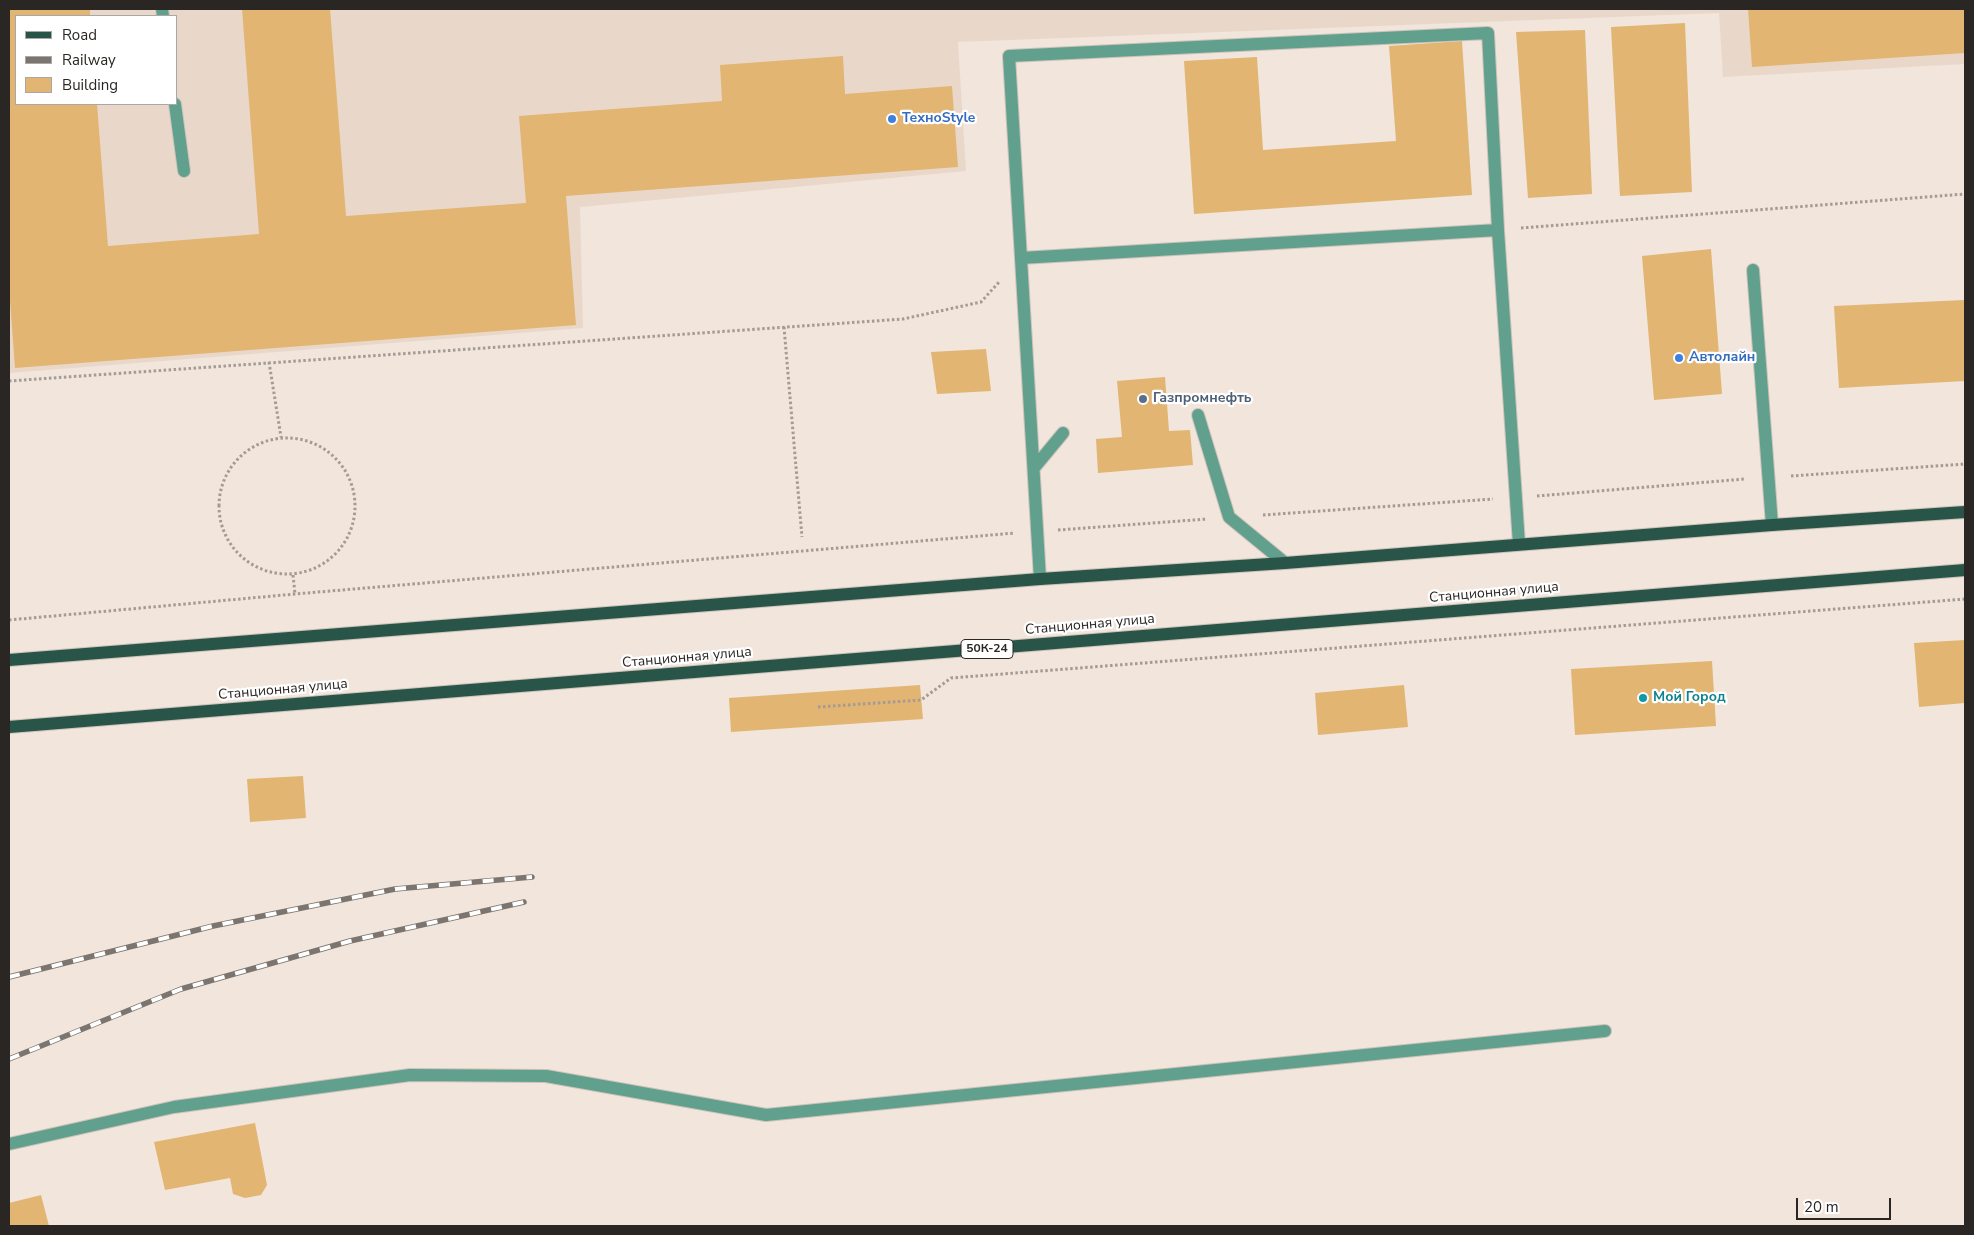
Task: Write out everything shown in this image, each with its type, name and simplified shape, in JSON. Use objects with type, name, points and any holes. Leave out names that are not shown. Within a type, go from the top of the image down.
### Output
[{"type":"main road","points":[[9,660],[1040,579],[1284,564],[1519,544],[1965,512]]},
{"type":"main road","name":"Станционная улица","points":[[9,727],[1965,570]]},
{"type":"lane","points":[[1040,579],[1009,56],[1488,33],[1498,230],[1519,544]]},
{"type":"lane","points":[[175,105],[184,171]]},
{"type":"lane","points":[[1021,258],[1498,230]]},
{"type":"lane","points":[[1753,270],[1772,525]]},
{"type":"lane","points":[[1198,415],[1229,518],[1284,564]]},
{"type":"lane","points":[[1034,468],[1063,433]]},
{"type":"lane","points":[[9,1144],[174,1107],[410,1074],[546,1076],[766,1115],[1605,1031]]},
{"type":"path","points":[[1498,230],[1965,194]]},
{"type":"path","points":[[9,381],[902,318],[981,302],[1021,258]]},
{"type":"path","points":[[784,327],[802,537]]},
{"type":"path","points":[[269,362],[281,437]]},
{"type":"path","points":[[281,437],[307,440],[328,450],[345,468],[354,489],[356,513],[350,535],[336,554],[316,568],[293,575],[272,573],[250,564],[232,548],[221,526],[218,500],[224,477],[238,457],[258,443],[281,437]]},
{"type":"path","points":[[9,620],[1038,531]]},
{"type":"path","points":[[293,575],[295,594]]},
{"type":"path","points":[[818,707],[921,700],[951,678],[1965,599]]},
{"type":"shaded area","points":[[9,9],[1965,9],[1965,64],[1723,77],[1719,13],[958,42],[966,171],[580,207],[583,328],[9,373]]},
{"type":"building","points":[[9,9],[90,9],[90,15],[15,15],[15,105],[97,105],[108,246],[259,234],[242,9],[330,9],[346,216],[526,203],[519,116],[722,101],[720,65],[843,56],[845,94],[952,86],[958,167],[566,196],[576,325],[15,368],[9,287]]},
{"type":"building","points":[[1748,9],[1965,9],[1965,53],[1752,67]]},
{"type":"building","points":[[1685,23],[1692,192],[1620,196],[1611,27]]},
{"type":"building","points":[[1585,30],[1592,194],[1528,198],[1516,32]]},
{"type":"building","points":[[1462,41],[1472,195],[1194,214],[1184,61],[1257,57],[1263,150],[1396,141],[1389,46]]},
{"type":"building","points":[[1711,249],[1722,394],[1654,400],[1642,256]]},
{"type":"building","points":[[1965,300],[1965,381],[1839,388],[1834,306]]},
{"type":"building","points":[[986,349],[991,391],[937,394],[931,352]]},
{"type":"building","points":[[1165,377],[1169,431],[1190,430],[1193,465],[1098,473],[1096,439],[1122,437],[1117,381]]},
{"type":"building","points":[[1965,640],[1965,703],[1919,707],[1914,643]]},
{"type":"building","name":"Мой Город","points":[[1712,661],[1716,726],[1575,735],[1571,669]]},
{"type":"building","points":[[920,685],[923,719],[731,732],[729,698]]},
{"type":"building","points":[[1404,685],[1408,727],[1318,735],[1315,693]]},
{"type":"building","points":[[303,776],[306,818],[250,822],[247,779]]},
{"type":"building","points":[[255,1123],[267,1185],[261,1195],[245,1198],[233,1194],[230,1178],[165,1190],[154,1142]]},
{"type":"building","points":[[41,1195],[49,1226],[9,1226],[9,1203]]},
{"type":"railway","points":[[9,977],[213,926],[395,889],[532,877]]},
{"type":"railway","points":[[9,1059],[181,989],[350,941],[524,902]]},
{"type":"place","name":"ТехноStyle","points":[[892,119]]},
{"type":"place","name":"Автолайн","points":[[1679,358]]},
{"type":"place","name":"Газпромнефть","points":[[1143,399]]},
{"type":"place","name":"Мой Город","points":[[1643,698]]}]
